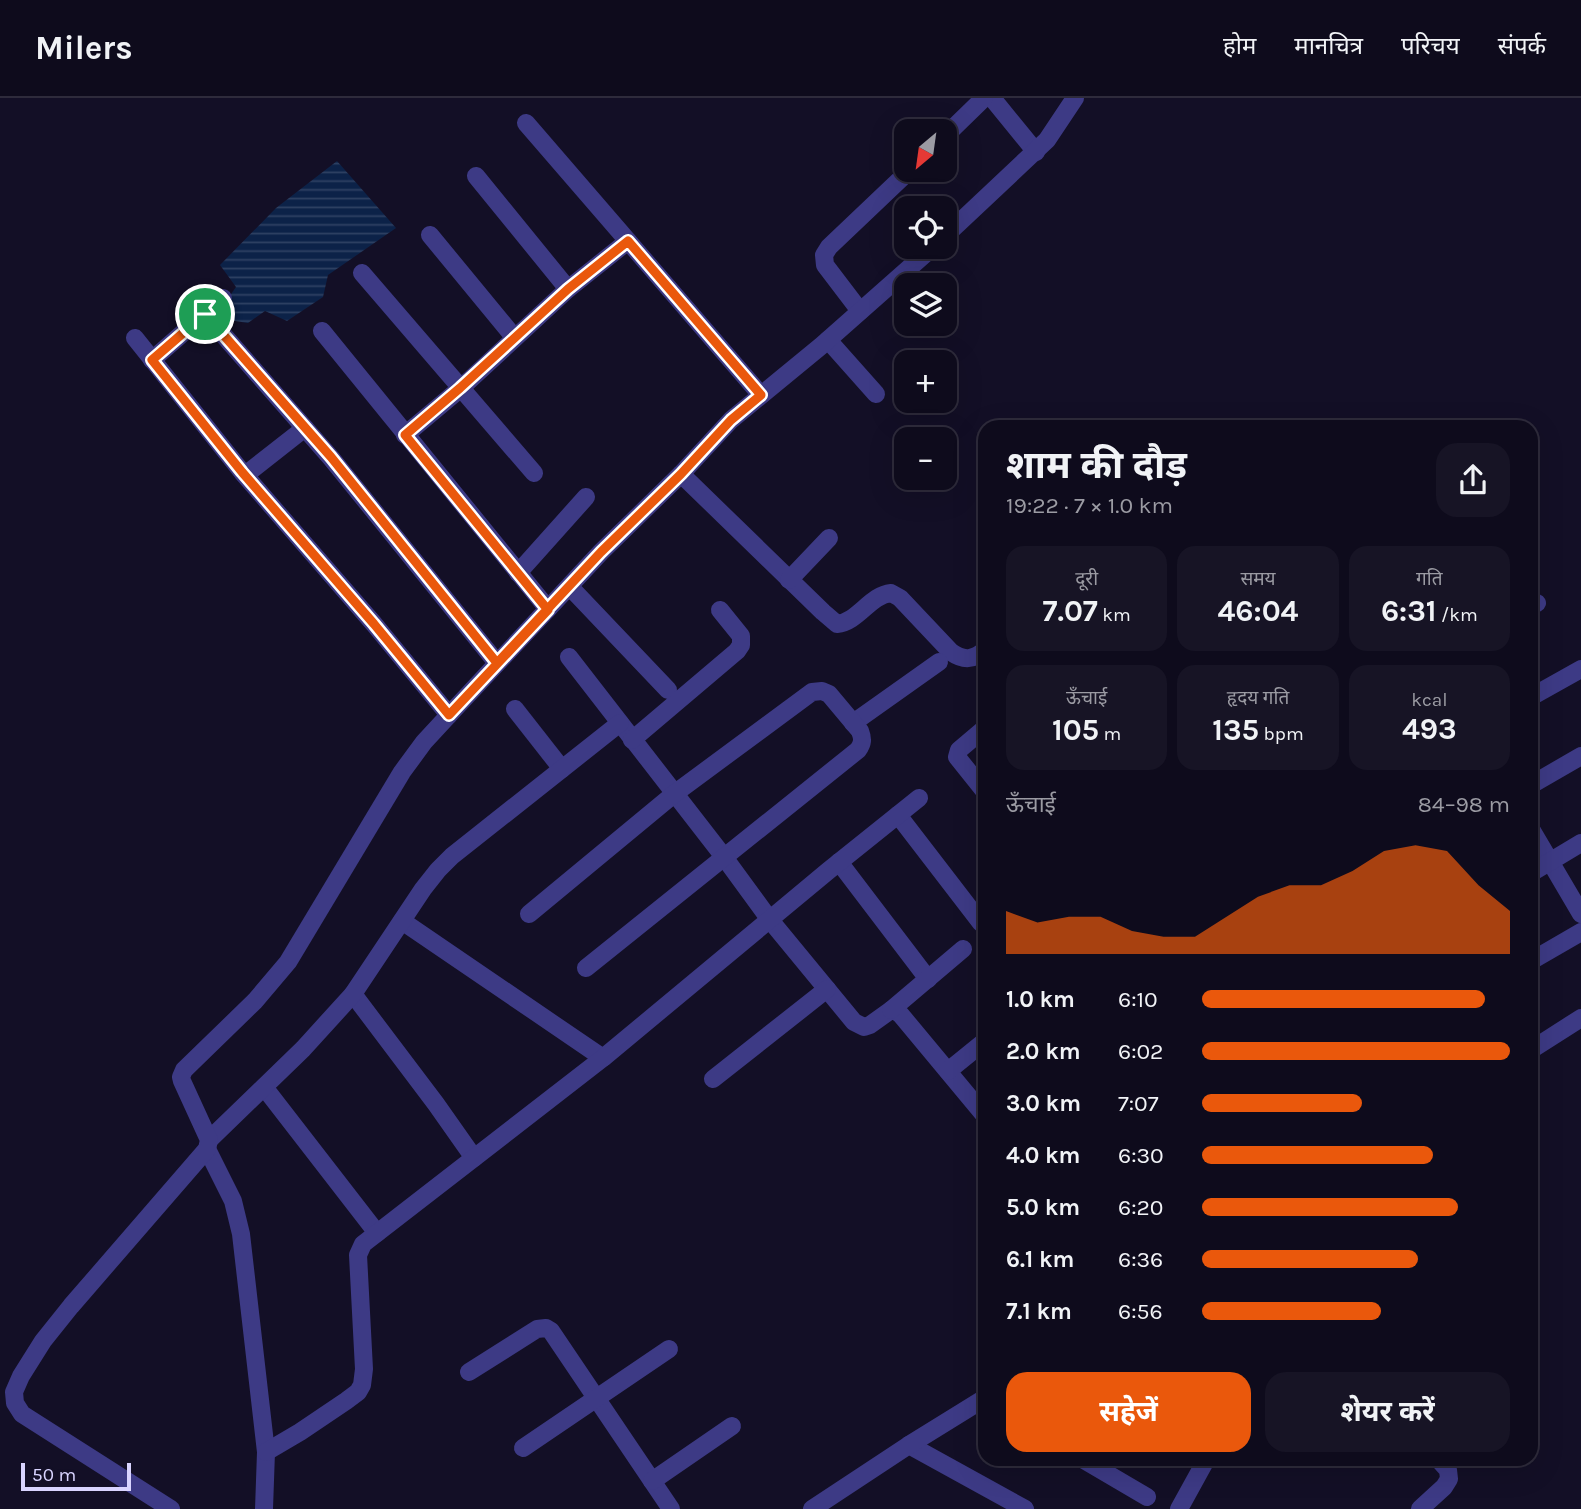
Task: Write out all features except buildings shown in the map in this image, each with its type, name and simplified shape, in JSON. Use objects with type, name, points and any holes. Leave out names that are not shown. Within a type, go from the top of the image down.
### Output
[{"type":"street","points":[[957,124],[984,98]]},
{"type":"street","points":[[992,98],[1036,152]]},
{"type":"street","points":[[957,225],[1036,152],[1056,129],[1075,98]]},
{"type":"street","points":[[526,123],[761,395]]},
{"type":"street","points":[[476,176],[568,289]]},
{"type":"street","points":[[860,311],[825,265],[824,255],[829,247],[897,182]]},
{"type":"street","points":[[429,234],[514,337]]},
{"type":"street","points":[[405,435],[568,289],[628,241]]},
{"type":"street","points":[[264,1509],[266,1451],[241,1234],[233,1201],[182,1081],[184,1070],[232,1025],[288,962],[402,772],[424,742],[601,552],[681,474],[731,420],[828,340],[919,259]]},
{"type":"street","points":[[362,273],[534,473]]},
{"type":"street","points":[[152,360],[223,298]]},
{"type":"street","points":[[205,314],[305,428],[497,663]]},
{"type":"street","points":[[322,331],[548,610]]},
{"type":"street","points":[[135,338],[244,475],[449,715]]},
{"type":"street","points":[[828,340],[876,394]]},
{"type":"street","points":[[244,475],[305,428]]},
{"type":"street","points":[[681,474],[837,624],[847,622],[881,595],[891,593],[900,598],[957,656],[970,659],[978,655]]},
{"type":"street","points":[[518,573],[586,497]]},
{"type":"street","points":[[789,579],[830,538]]},
{"type":"street","points":[[569,587],[668,691]]},
{"type":"street","points":[[632,740],[737,651],[741,645],[741,636],[720,610]]},
{"type":"street","points":[[569,657],[770,920],[859,1025],[870,1025],[891,1010],[963,949]]},
{"type":"street","points":[[853,723],[939,662]]},
{"type":"street","points":[[1538,693],[1581,669]]},
{"type":"street","points":[[529,915],[674,794],[812,692],[822,691],[829,694],[860,731],[863,738],[858,750],[586,968]]},
{"type":"street","points":[[515,709],[562,769]]},
{"type":"street","points":[[171,1509],[22,1414],[15,1403],[17,1383],[43,1341],[208,1144],[303,1049],[353,994],[438,870],[620,723]]},
{"type":"street","points":[[978,734],[959,750],[957,757],[978,783]]},
{"type":"street","points":[[1538,781],[1581,756]]},
{"type":"street","points":[[266,1451],[346,1401],[358,1392],[362,1385],[364,1369],[358,1255],[363,1244],[603,1058],[919,798]]},
{"type":"street","points":[[898,815],[978,919]]},
{"type":"street","points":[[1538,841],[1581,914]]},
{"type":"street","points":[[1538,869],[1581,843]]},
{"type":"street","points":[[839,862],[928,979]]},
{"type":"street","points":[[402,921],[603,1058]]},
{"type":"street","points":[[1538,957],[1581,932]]},
{"type":"street","points":[[713,1079],[827,989]]},
{"type":"street","points":[[353,994],[474,1158]]},
{"type":"street","points":[[891,1010],[901,1015],[978,1107]]},
{"type":"street","points":[[1538,1046],[1581,1018]]},
{"type":"street","points":[[948,1071],[978,1047]]},
{"type":"street","points":[[264,1087],[377,1233]]},
{"type":"street","points":[[469,1372],[537,1329],[546,1328],[556,1336],[671,1509]]},
{"type":"street","points":[[523,1448],[669,1349]]},
{"type":"street","points":[[0,1395],[18,1409]]},
{"type":"street","points":[[812,1509],[978,1402]]},
{"type":"street","points":[[652,1480],[732,1426]]},
{"type":"street","points":[[909,1445],[1025,1509]]},
{"type":"street","points":[[1098,1466],[1147,1497]]},
{"type":"street","points":[[1179,1509],[1203,1466]]},
{"type":"street","points":[[1420,1509],[1449,1479],[1444,1466]]},
{"type":"water","points":[[337,161],[396,228],[328,275],[323,297],[287,321],[265,311],[248,323],[235,321],[219,311],[236,287],[220,265],[276,208]]},
{"type":"route","points":[[205,314],[152,360],[242,472],[449,715],[497,663],[548,610],[405,435],[568,289],[628,241],[761,395],[731,420],[497,663],[331,457],[205,314]]}]
